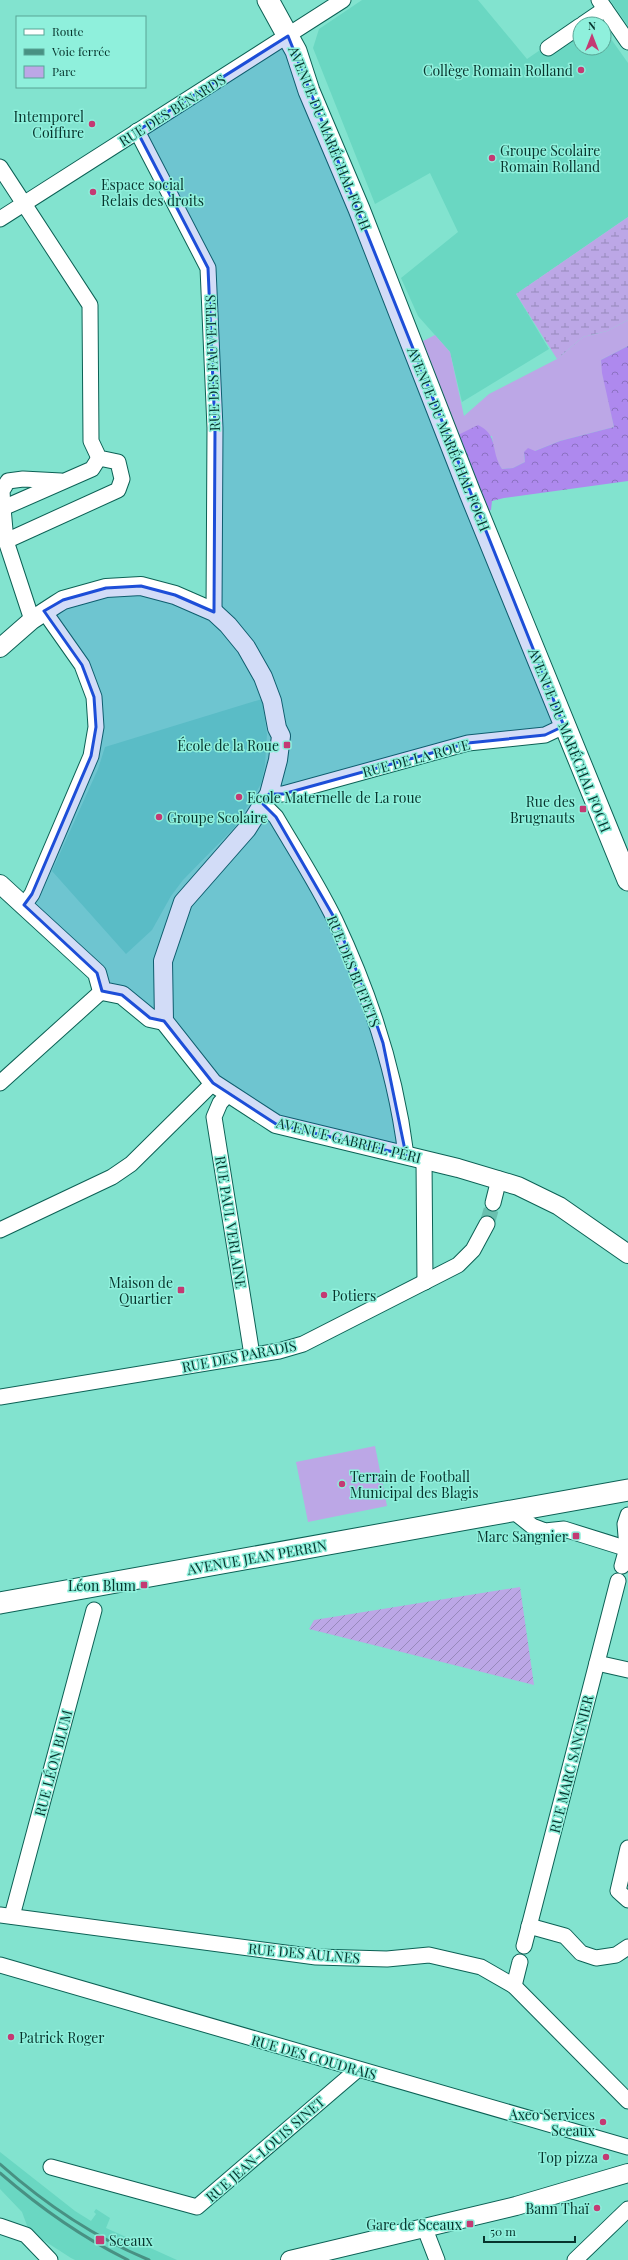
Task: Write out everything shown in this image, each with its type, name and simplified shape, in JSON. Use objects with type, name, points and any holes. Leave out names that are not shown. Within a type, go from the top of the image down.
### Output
[{"type":"main road","name":"AVENUE DU MARÉCHAL FOCH","points":[[269,0],[296,51],[309,91],[359,209],[564,726],[628,880]]},
{"type":"main road","name":"AVENUE JEAN PERRIN","points":[[0,1603],[628,1490]]},
{"type":"street","name":"RUE DES BÉNARDS","points":[[0,220],[343,0]]},
{"type":"street","points":[[591,16],[602,4],[628,42]]},
{"type":"street","points":[[548,48],[572,32]]},
{"type":"street","name":"RUE DES FAUVETTES","points":[[137,131],[208,268],[214,420],[214,612]]},
{"type":"street","points":[[0,167],[90,305],[91,441],[99,458]]},
{"type":"street","points":[[3,508],[92,469],[99,458]]},
{"type":"street","points":[[6,540],[118,490],[122,479],[118,462],[99,458]]},
{"type":"street","points":[[24,905],[32,894],[91,756],[96,727],[94,697],[82,665],[38,615],[6,540],[2,491],[8,481],[22,479],[64,481]]},
{"type":"street","points":[[0,648],[38,615],[63,600],[106,588],[141,586],[175,595],[214,612],[228,624],[246,647],[263,677],[272,701],[277,728],[281,736],[278,760],[266,799],[247,829],[183,902],[163,961],[164,1021],[150,1018],[122,994],[102,991]]},
{"type":"street","name":"RUE DE LA ROUE","points":[[266,799],[468,743],[545,735],[564,726]]},
{"type":"street","name":"RUE DES BUFFETS","points":[[266,799],[335,919],[365,991],[383,1043],[406,1155]]},
{"type":"street","points":[[0,884],[97,973],[102,991]]},
{"type":"street","points":[[0,1083],[102,991]]},
{"type":"street","name":"AVENUE GABRIEL PÉRI","points":[[164,1021],[213,1083],[276,1124],[499,1179],[536,1194],[558,1206],[628,1254]]},
{"type":"street","points":[[0,1230],[112,1177],[131,1164],[213,1083]]},
{"type":"street","name":"RUE PAUL VERLAINE","points":[[229,1093],[220,1103],[214,1117],[252,1355]]},
{"type":"street","points":[[424,1160],[425,1282]]},
{"type":"street","points":[[493,1203],[499,1179]]},
{"type":"street","name":"RUE DES PARADIS","points":[[0,1398],[279,1351],[303,1344],[458,1265],[473,1250],[487,1224]]},
{"type":"street","points":[[513,1511],[532,1526],[545,1531],[564,1529],[627,1549]]},
{"type":"street","points":[[622,1566],[627,1549],[625,1524],[628,1515]]},
{"type":"street","name":"RUE MARC SANGNIER","points":[[524,1946],[618,1581]]},
{"type":"street","name":"RUE LÉON BLUM","points":[[6,1915],[94,1610]]},
{"type":"street","points":[[597,1663],[628,1670]]},
{"type":"street","points":[[628,1848],[618,1891],[628,1900]]},
{"type":"street","name":"RUE DES AULNES","points":[[6,1915],[316,1957],[387,1959],[429,1955],[481,1967],[514,1986],[628,2101]]},
{"type":"street","points":[[529,1926],[564,1936],[581,1953],[596,1958],[616,1955],[628,1947]]},
{"type":"street","points":[[514,1986],[520,1962]]},
{"type":"street","name":"RUE DES COUDRAIS","points":[[0,1965],[628,2147]]},
{"type":"street","name":"RUE JEAN-LOUIS SINET","points":[[51,2167],[197,2207],[358,2070]]},
{"type":"street","points":[[290,2260],[425,2229],[536,2201],[628,2173]]},
{"type":"street","points":[[536,2201],[569,2198],[628,2184]]},
{"type":"street","points":[[575,2260],[628,2209]]},
{"type":"street","points":[[0,2226],[26,2235],[50,2260],[57,2260]]},
{"type":"street","points":[[425,2229],[435,2256]]},
{"type":"highlighted area","points":[[288,36],[564,726],[545,735],[468,743],[283,794],[269,794],[263,804],[276,817],[335,919],[365,991],[383,1043],[406,1155],[276,1124],[213,1083],[164,1021],[150,1018],[122,995],[102,991],[97,973],[24,905],[32,894],[91,756],[96,727],[94,697],[82,665],[44,611],[63,600],[106,588],[141,586],[175,595],[214,612],[215,428],[208,268],[137,131]]},
{"type":"shaded area","name":"Groupe Scolaire Romain Rolland","points":[[362,0],[478,0],[527,59],[543,48],[572,34],[572,56],[612,56],[612,40],[628,63],[628,217],[516,294],[549,349],[462,402],[450,352],[418,316],[401,278],[458,232],[430,173],[375,204],[313,48],[319,29]]},
{"type":"shaded area","points":[[610,0],[628,0],[628,26]]},
{"type":"shaded area","name":"Groupe Scolaire","points":[[262,699],[267,734],[265,765],[261,784],[234,828],[183,880],[171,896],[152,930],[126,954],[52,871],[98,769],[105,747]]},
{"type":"shaded area","points":[[0,2152],[75,2211],[91,2221],[96,2214],[94,2212],[96,2209],[110,2218],[106,2228],[177,2260],[75,2260],[71,2258],[29,2231],[22,2212],[0,2189]]},
{"type":"green space","points":[[628,217],[628,320],[607,331],[583,337],[557,359],[516,294]]},
{"type":"green space","points":[[628,320],[628,346],[601,360],[614,427],[560,441],[535,451],[524,452],[525,462],[513,468],[502,469],[495,459],[492,436],[454,437],[451,429],[455,426],[421,342],[435,335],[450,352],[464,416],[489,394],[557,359],[583,337],[607,331]]},
{"type":"green space","points":[[628,346],[628,481],[504,498],[492,501],[491,510],[483,513],[454,437],[478,425],[485,429],[492,439],[498,462],[502,469],[513,468],[525,462],[524,452],[528,448],[535,451],[560,441],[614,427],[602,373],[601,360]]},
{"type":"green space","name":"Terrain de Football Municipal des Blagis","points":[[375,1446],[387,1506],[308,1522],[296,1462]]},
{"type":"green space","points":[[520,1587],[534,1685],[309,1629],[314,1620]]},
{"type":"tunnel","points":[[487,1224],[493,1203]]},
{"type":"railway","points":[[0,2164],[52,2206],[109,2241],[149,2260]]},
{"type":"railway","points":[[0,2173],[61,2221],[128,2260]]},
{"type":"place","name":"Collège Romain Rolland","points":[[581,70]]},
{"type":"place","name":"Intemporel Coiffure","points":[[92,124]]},
{"type":"place","name":"Groupe Scolaire Romain Rolland","points":[[492,158]]},
{"type":"place","name":"Espace social Relais des droits","points":[[93,192]]},
{"type":"place","name":"École de la Roue","points":[[287,745]]},
{"type":"place","name":"Ecole Maternelle de La roue","points":[[239,797]]},
{"type":"place","name":"Rue des Brugnauts","points":[[583,809]]},
{"type":"place","name":"Groupe Scolaire","points":[[159,817]]},
{"type":"place","name":"Maison de Quartier","points":[[181,1290]]},
{"type":"place","name":"Potiers","points":[[324,1295]]},
{"type":"place","name":"Terrain de Football Municipal des Blagis","points":[[342,1484]]},
{"type":"place","name":"Marc Sangnier","points":[[576,1536]]},
{"type":"place","name":"Léon Blum","points":[[144,1585]]},
{"type":"place","name":"Patrick Roger","points":[[11,2037]]},
{"type":"place","name":"Axeo Services Sceaux","points":[[603,2122]]},
{"type":"place","name":"Top pizza","points":[[606,2157]]},
{"type":"place","name":"Bann Thaï","points":[[597,2208]]},
{"type":"place","name":"Gare de Sceaux","points":[[470,2224]]},
{"type":"place","name":"Sceaux","points":[[100,2240]]}]
